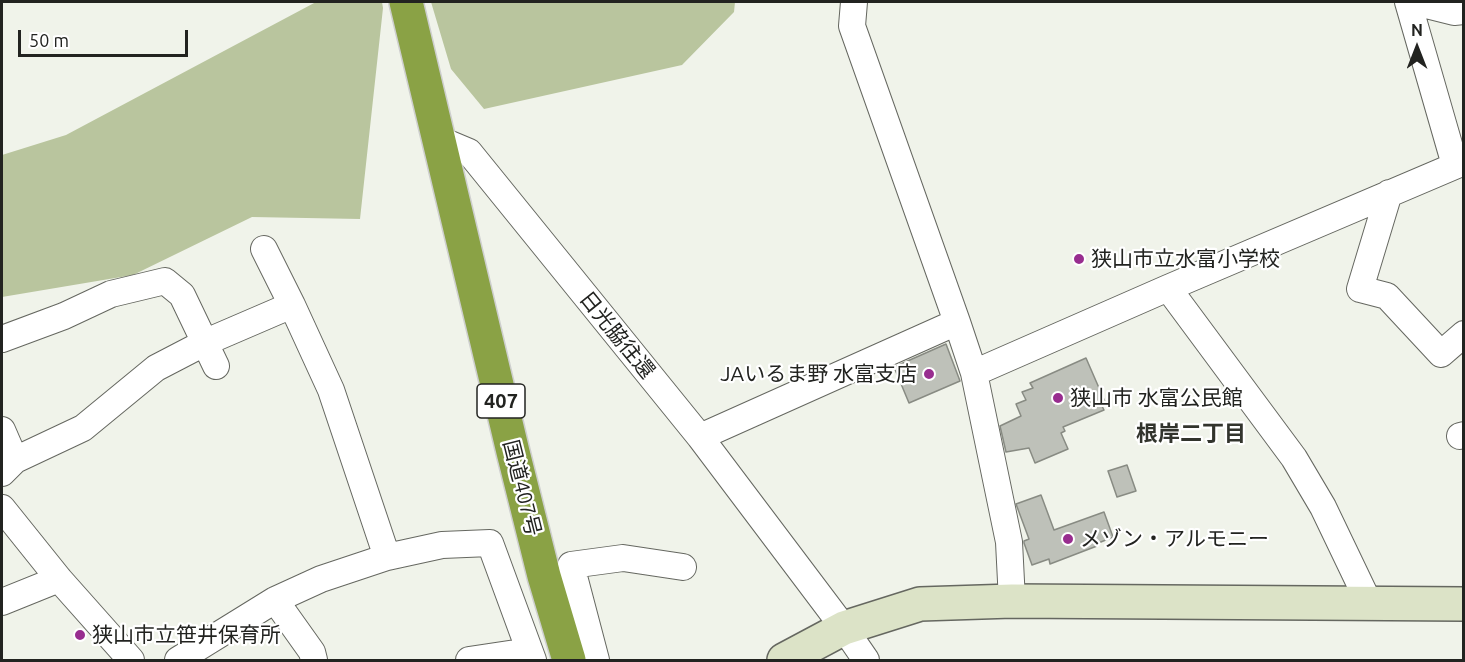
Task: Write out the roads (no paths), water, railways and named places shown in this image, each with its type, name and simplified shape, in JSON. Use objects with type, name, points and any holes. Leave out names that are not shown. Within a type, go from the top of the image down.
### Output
[{"type":"highway","name":"407","points":[[406,2],[438,139]]},
{"type":"highway","name":"国道407号","points":[[438,139],[544,576],[569,660]]},
{"type":"street","points":[[854,2],[852,26],[974,373],[1009,542],[1012,602]]},
{"type":"street","points":[[974,373],[1461,163],[1408,2]]},
{"type":"street","points":[[1414,2],[1454,12],[1464,11]]},
{"type":"street","name":"日光脇往還","points":[[438,139],[469,152],[700,437],[866,660]]},
{"type":"street","points":[[1389,193],[1360,289],[1387,296],[1441,354],[1464,334]]},
{"type":"street","points":[[264,249],[331,390],[387,556]]},
{"type":"street","points":[[2,339],[64,316],[111,294],[165,281],[182,295],[216,366]]},
{"type":"street","points":[[1168,288],[1294,458],[1323,507],[1369,603]]},
{"type":"street","points":[[2,430],[8,467],[83,428],[156,368],[206,342],[292,305]]},
{"type":"street","points":[[700,437],[957,322]]},
{"type":"street","points":[[2,507],[58,579],[131,660]]},
{"type":"street","points":[[178,660],[275,600],[321,579],[387,556],[442,545],[490,543],[531,656],[469,660]]},
{"type":"street","points":[[596,660],[571,565],[623,558],[682,567]]},
{"type":"street","points":[[2,602],[58,579]]},
{"type":"street","points":[[275,600],[312,652],[314,660]]},
{"type":"street","points":[[784,660],[844,628],[920,604],[1012,602],[1464,604]]},
{"type":"place","name":"狭山市立水富小学校","points":[[1079,259]]},
{"type":"place","name":"JAいるま野 水富支店","points":[[929,374]]},
{"type":"place","name":"狭山市 水富公民館","points":[[1058,398]]},
{"type":"place","name":"メゾン・アルモニー","points":[[1068,539]]},
{"type":"place","name":"狭山市立笹井保育所","points":[[80,635]]},
{"type":"district","name":"根岸二丁目","points":[[1191,434]]}]
